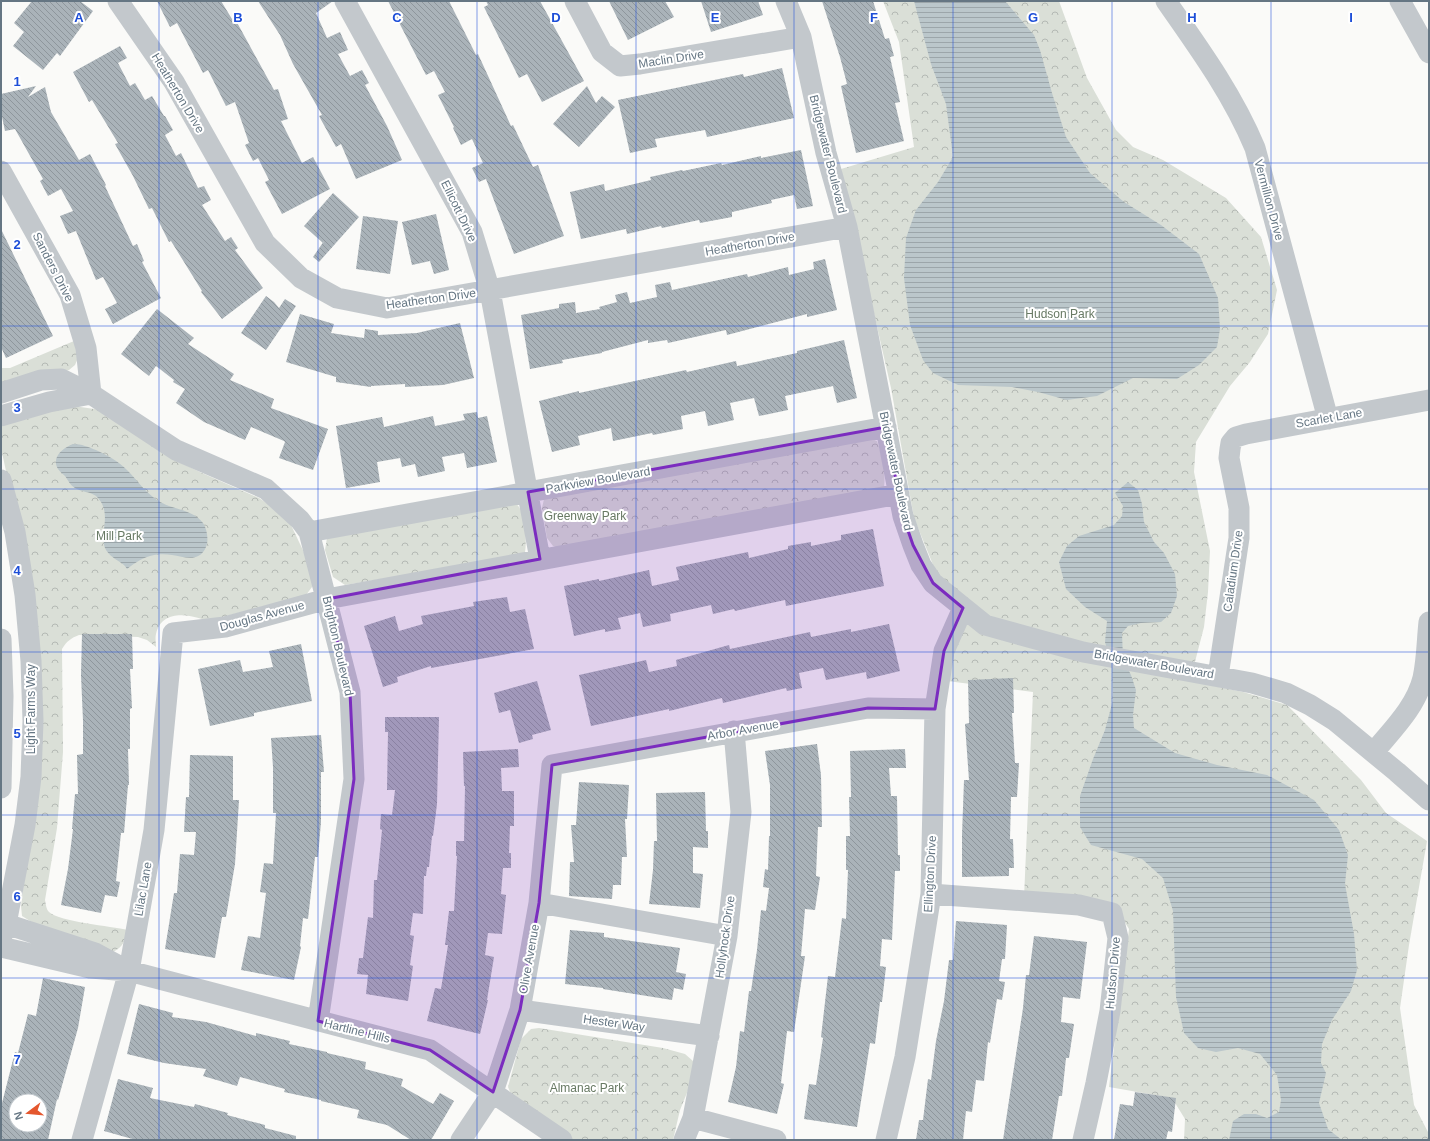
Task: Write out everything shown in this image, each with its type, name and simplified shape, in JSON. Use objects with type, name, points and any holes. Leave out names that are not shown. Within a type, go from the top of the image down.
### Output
[{"type":"street","name":"Heatherton Drive","points":[[118,1],[174,82],[265,243],[302,278],[337,298],[387,308],[847,227]]},
{"type":"street","name":"Ellicott Drive","points":[[345,1],[472,232],[490,291],[540,559]]},
{"type":"street","name":"Maclin Drive","points":[[575,1],[602,52],[620,66],[802,37]]},
{"type":"street","name":"Bridgewater Boulevard","points":[[786,1],[802,37],[826,153],[847,227],[904,516],[921,565],[933,583],[985,625],[1083,652],[1218,676],[1252,683],[1286,693],[1310,705],[1334,720],[1374,752],[1429,800]]},
{"type":"street","name":"Vermillion Drive","points":[[1166,1],[1204,55],[1232,101],[1246,126],[1255,148],[1328,418]]},
{"type":"street","points":[[1400,1],[1429,53]]},
{"type":"street","name":"Sanders Drive","points":[[1,171],[70,295],[86,348],[91,394]]},
{"type":"street","name":"Brighton Boulevard","points":[[1,393],[40,380],[61,379],[91,394],[176,450],[266,489],[300,520],[309,532],[350,692],[354,779],[318,1021]]},
{"type":"street","points":[[1,416],[49,402],[91,394]]},
{"type":"street","name":"Scarlet Lane","points":[[1231,442],[1246,434],[1429,400]]},
{"type":"street","name":"Parkview Boulevard","points":[[309,532],[886,427]]},
{"type":"street","name":"Caladium Drive","points":[[1218,676],[1239,538],[1239,508],[1229,458],[1231,442]]},
{"type":"street","name":"Light Farms Way","points":[[1,480],[15,532],[25,595],[31,661],[33,721],[31,777],[25,825],[3,929]]},
{"type":"street","points":[[327,599],[899,494]]},
{"type":"street","name":"Douglas Avenue","points":[[173,633],[225,627],[327,599]]},
{"type":"street","name":"Ellington Drive","points":[[886,1140],[905,1058],[932,894],[935,708],[944,651],[963,608]]},
{"type":"street","points":[[1374,752],[1406,714],[1419,689],[1423,678],[1429,622]]},
{"type":"street","name":"Lilac Lane","points":[[82,1140],[129,971],[154,830],[173,633]]},
{"type":"street","points":[[1,639],[3,696],[1,788]]},
{"type":"street","name":"Arbor Avenue","points":[[552,766],[734,731],[868,708],[935,708]]},
{"type":"street","name":"Hollyhock Drive","points":[[684,1140],[693,1118],[727,936],[741,812],[734,731]]},
{"type":"street","name":"Olive Avenue","points":[[461,1140],[493,1092],[520,1010],[539,903],[552,766]]},
{"type":"street","name":"Hudson Drive","points":[[932,894],[1079,905],[1112,913],[1118,938],[1110,1011],[1083,1140]]},
{"type":"street","points":[[539,903],[727,936]]},
{"type":"street","name":"Hartline Hills","points":[[3,929],[95,953],[129,971]]},
{"type":"street","name":"Hartline Hills","points":[[1,947],[90,968],[129,971],[430,1050],[562,1140]]},
{"type":"street","name":"Hester Way","points":[[520,1010],[709,1036]]},
{"type":"street","points":[[693,1118],[776,1140]]},
{"type":"highlighted area","points":[[886,427],[903,516],[913,545],[933,583],[963,608],[944,651],[935,709],[868,708],[552,765],[539,903],[520,1010],[493,1092],[430,1050],[318,1021],[354,779],[350,692],[327,599],[540,559],[528,492]]},
{"type":"green space","name":"Hudson Park","points":[[883,1],[1059,1],[1087,78],[1116,130],[1133,147],[1163,160],[1226,198],[1261,237],[1277,290],[1268,334],[1250,362],[1230,386],[1196,442],[1194,472],[1210,551],[1208,592],[1204,627],[1190,681],[1243,692],[1287,705],[1361,780],[1386,813],[1427,841],[1400,1008],[1414,1105],[1429,1134],[1429,1140],[1184,1140],[1185,1119],[1172,1098],[1109,1087],[1129,929],[1116,908],[1024,898],[1033,692],[947,681],[957,637],[970,614],[936,572],[914,518],[891,388],[841,169],[914,147],[899,42]]},
{"type":"green space","points":[[74,341],[78,358],[75,365],[69,370],[1,388],[1,368],[10,368]]},
{"type":"green space","name":"Mill Park","points":[[67,405],[108,411],[173,459],[259,498],[271,506],[291,525],[309,563],[315,583],[306,595],[207,621],[185,615],[170,617],[164,620],[159,626],[156,636],[156,647],[147,640],[138,637],[79,635],[69,640],[62,649],[63,752],[57,828],[45,900],[48,911],[55,915],[74,921],[128,930],[123,943],[113,952],[38,926],[22,916],[21,906],[37,778],[19,531],[1,448],[1,427],[13,419]]},
{"type":"green space","name":"Greenway Park","points":[[866,437],[877,441],[883,464],[884,487],[562,549],[553,546],[547,538],[542,508],[544,499]]},
{"type":"green space","name":"Greenway Park","points":[[512,501],[521,511],[526,535],[525,552],[515,557],[345,585],[333,577],[325,550],[327,538]]},
{"type":"green space","name":"Almanac Park","points":[[539,1028],[663,1048],[685,1054],[693,1061],[693,1078],[680,1110],[673,1140],[571,1140],[513,1099],[508,1087],[521,1039],[531,1029]]},
{"type":"shaded area","points":[[914,1],[1005,1],[1034,35],[1040,50],[1066,137],[1090,173],[1124,202],[1161,225],[1199,254],[1218,298],[1220,329],[1217,347],[1199,365],[1177,379],[1133,378],[1097,396],[1067,400],[1012,387],[958,385],[933,373],[923,360],[910,325],[904,278],[906,238],[916,210],[938,182],[953,157],[946,104],[931,64]]},
{"type":"shaded area","points":[[73,444],[88,447],[112,458],[124,467],[145,490],[157,500],[168,506],[193,514],[198,518],[203,523],[207,535],[207,544],[203,552],[196,557],[191,558],[167,554],[154,555],[136,562],[127,569],[123,564],[110,555],[105,548],[104,543],[105,514],[101,502],[92,494],[73,487],[56,465],[59,454],[65,448]]},
{"type":"shaded area","points":[[1128,482],[1138,490],[1142,504],[1144,522],[1154,542],[1164,553],[1175,574],[1177,596],[1171,613],[1161,622],[1141,623],[1128,626],[1122,633],[1123,659],[1136,690],[1133,715],[1134,728],[1175,753],[1217,765],[1267,775],[1314,800],[1339,830],[1348,855],[1345,884],[1354,934],[1357,970],[1351,991],[1332,1020],[1322,1044],[1321,1063],[1326,1073],[1319,1103],[1328,1129],[1342,1140],[1229,1140],[1233,1121],[1244,1114],[1256,1114],[1267,1118],[1279,1112],[1281,1100],[1277,1075],[1260,1054],[1238,1048],[1216,1052],[1198,1048],[1184,1033],[1176,997],[1173,911],[1163,878],[1142,859],[1091,845],[1080,827],[1080,796],[1105,730],[1113,700],[1112,667],[1105,642],[1107,621],[1085,607],[1066,589],[1059,562],[1067,546],[1079,536],[1114,525],[1122,516],[1123,506],[1115,493]]},
{"type":"building","points":[[32,1],[80,1],[93,11],[60,56],[57,53],[43,70],[13,46],[24,32],[14,23]]},
{"type":"building","points":[[157,1],[221,1],[232,19],[234,17],[274,90],[278,89],[288,119],[281,121],[302,163],[313,157],[330,189],[282,214],[265,182],[269,180],[258,158],[253,161],[245,145],[249,143],[235,102],[226,106],[208,70],[203,73],[177,23],[170,27]]},
{"type":"building","points":[[258,1],[333,1],[316,13],[327,38],[340,32],[348,50],[338,54],[350,76],[362,70],[369,83],[365,85],[387,126],[402,160],[356,179],[341,144],[336,147],[319,116],[322,115],[293,64],[280,35]]},
{"type":"building","points":[[388,1],[449,1],[476,55],[478,54],[511,126],[513,125],[533,167],[538,165],[564,236],[514,254],[486,179],[479,182],[472,168],[483,163],[472,139],[461,145],[438,95],[445,92],[434,71],[426,75]]},
{"type":"building","points":[[486,1],[540,1],[584,81],[542,102],[527,74],[519,78],[484,7],[488,5]]},
{"type":"building","points":[[609,1],[665,1],[674,17],[628,40]]},
{"type":"building","points":[[701,1],[758,1],[763,15],[711,32]]},
{"type":"building","points":[[822,1],[873,1],[885,39],[889,38],[894,56],[890,57],[900,102],[895,103],[904,141],[856,153],[841,86],[847,84]]},
{"type":"building","points":[[120,46],[127,58],[118,63],[130,86],[135,83],[145,100],[152,96],[173,130],[165,135],[176,156],[181,153],[198,188],[204,186],[211,200],[202,205],[225,241],[231,237],[238,248],[235,250],[263,288],[222,319],[201,292],[202,291],[171,241],[169,242],[152,208],[149,209],[115,144],[118,143],[92,100],[89,102],[73,72]]},
{"type":"building","points":[[782,68],[794,118],[707,137],[705,130],[655,139],[657,147],[630,153],[618,100],[743,74],[744,77]]},
{"type":"building","points":[[36,86],[28,97],[45,87],[51,112],[79,160],[90,154],[106,185],[105,186],[133,246],[137,244],[144,261],[142,262],[161,298],[113,324],[105,309],[117,303],[103,277],[96,280],[76,231],[68,234],[60,216],[73,211],[61,189],[48,196],[40,181],[43,179],[15,129],[5,131],[1,112],[1,94]]},
{"type":"building","points":[[587,86],[596,103],[602,96],[615,107],[579,147],[553,124]]},
{"type":"building","points":[[801,150],[813,206],[797,209],[794,195],[771,200],[772,203],[732,212],[732,217],[700,223],[699,220],[662,228],[661,226],[627,234],[626,229],[581,239],[570,192],[604,184],[605,191],[651,180],[650,177],[682,170],[721,163],[722,165],[761,156],[761,158]]},
{"type":"building","points":[[333,193],[359,217],[319,262],[313,257],[323,243],[304,226]]},
{"type":"building","points":[[436,214],[449,270],[434,274],[430,261],[412,265],[402,222]]},
{"type":"building","points":[[363,216],[398,221],[390,274],[356,269]]},
{"type":"building","points":[[1,229],[53,336],[6,358],[1,347]]},
{"type":"building","points":[[825,259],[837,310],[807,317],[807,314],[727,335],[726,330],[668,343],[667,340],[648,343],[648,340],[602,353],[562,360],[563,363],[530,369],[521,315],[559,308],[559,304],[575,302],[576,313],[600,309],[599,307],[617,302],[615,295],[627,292],[630,303],[657,297],[655,285],[670,282],[672,290],[747,274],[748,277],[788,267],[789,275],[814,269],[813,262]]},
{"type":"building","points":[[266,296],[279,308],[285,299],[296,306],[266,350],[241,333]]},
{"type":"building","points":[[157,309],[194,338],[188,344],[234,374],[230,380],[274,399],[271,408],[328,429],[313,470],[279,458],[285,442],[284,441],[251,427],[245,440],[204,422],[176,403],[185,389],[173,382],[174,380],[156,366],[149,376],[121,354]]},
{"type":"building","points":[[300,314],[334,324],[331,333],[364,338],[365,329],[378,331],[378,335],[417,333],[460,323],[474,378],[443,385],[405,387],[405,384],[371,387],[336,382],[336,377],[286,362]]},
{"type":"building","points":[[844,340],[857,398],[837,403],[833,386],[785,396],[788,410],[759,416],[754,398],[730,403],[734,420],[708,426],[705,411],[681,416],[683,429],[653,435],[652,433],[613,441],[611,428],[578,436],[580,445],[552,452],[539,401],[579,391],[579,393],[736,361],[737,366],[797,353],[797,351]]},
{"type":"building","points":[[477,412],[478,418],[487,416],[497,462],[467,468],[464,453],[442,457],[445,471],[418,477],[415,464],[402,467],[400,458],[377,462],[380,482],[346,488],[336,426],[382,417],[384,427],[433,416],[435,426],[465,420],[463,414]]},
{"type":"building","points":[[873,529],[884,586],[786,606],[785,600],[735,611],[734,609],[713,614],[711,605],[670,614],[671,621],[643,627],[640,613],[618,618],[621,629],[605,632],[605,629],[574,636],[564,586],[599,579],[599,581],[649,570],[652,586],[679,580],[676,567],[748,552],[749,558],[788,549],[788,546],[811,542],[811,546],[841,540],[841,535]]},
{"type":"building","points":[[507,597],[510,612],[525,609],[534,649],[431,668],[431,666],[397,677],[398,682],[383,687],[364,626],[395,616],[399,631],[423,624],[421,616],[474,606],[473,602]]},
{"type":"building","points":[[889,624],[900,671],[867,679],[866,672],[826,680],[823,668],[799,673],[802,688],[787,691],[786,688],[723,703],[722,698],[669,711],[669,709],[591,726],[579,675],[646,660],[649,672],[677,666],[676,660],[729,645],[730,649],[810,632],[811,637],[851,629],[851,632]]},
{"type":"building","points":[[82,634],[132,634],[133,669],[130,669],[132,708],[130,709],[130,749],[128,749],[129,785],[124,833],[121,833],[116,881],[120,882],[117,897],[105,895],[101,913],[61,905],[68,869],[73,829],[75,794],[78,794],[77,755],[83,754],[81,675]]},
{"type":"building","points":[[301,644],[312,701],[254,713],[254,716],[210,726],[198,669],[240,660],[243,672],[273,667],[269,651]]},
{"type":"building","points":[[1013,678],[1014,713],[1012,713],[1015,763],[1019,763],[1017,797],[1011,797],[1010,839],[1013,839],[1014,868],[1009,868],[1009,876],[962,877],[964,780],[969,780],[965,724],[969,723],[968,680]]},
{"type":"building","points":[[537,681],[551,730],[532,735],[533,739],[519,743],[510,710],[499,713],[494,693]]},
{"type":"building","points":[[385,717],[439,717],[437,804],[429,867],[427,867],[426,876],[424,876],[423,914],[413,913],[410,935],[414,936],[410,965],[413,966],[408,1001],[366,994],[368,975],[357,974],[359,958],[363,958],[368,917],[373,918],[374,880],[377,880],[382,830],[380,829],[381,814],[392,815],[395,790],[387,790],[388,732],[385,732]]},
{"type":"building","points":[[321,735],[324,772],[321,772],[321,822],[318,857],[315,857],[308,919],[303,918],[301,947],[294,980],[241,970],[248,936],[260,938],[266,893],[260,892],[264,863],[273,864],[276,813],[273,813],[273,767],[271,738]]},
{"type":"building","points":[[817,744],[821,775],[822,827],[818,827],[816,876],[820,877],[815,910],[805,909],[801,956],[805,956],[794,1032],[787,1031],[781,1083],[784,1084],[777,1114],[728,1102],[736,1067],[740,1031],[744,1032],[749,991],[751,991],[757,950],[761,910],[766,911],[769,888],[763,887],[765,869],[768,870],[770,836],[770,785],[765,751]]},
{"type":"building","points":[[518,749],[519,767],[501,768],[502,791],[514,791],[514,826],[510,826],[509,853],[511,853],[511,868],[503,868],[501,894],[506,895],[502,934],[488,933],[485,955],[494,957],[488,1000],[480,1034],[427,1021],[435,988],[441,989],[448,945],[445,945],[449,911],[454,911],[457,856],[456,841],[464,841],[465,786],[463,752]]},
{"type":"building","points":[[905,749],[906,768],[889,768],[891,796],[897,796],[898,855],[900,855],[900,871],[895,871],[892,940],[882,939],[880,966],[886,967],[882,1002],[880,1002],[875,1044],[870,1043],[857,1127],[804,1119],[809,1084],[816,1085],[823,1038],[821,1037],[828,976],[835,977],[842,918],[846,919],[848,870],[846,870],[846,836],[850,836],[849,797],[851,797],[850,751]]},
{"type":"building","points":[[190,755],[233,756],[233,800],[239,800],[235,864],[226,917],[222,917],[215,958],[165,949],[174,893],[177,893],[180,854],[194,855],[196,832],[184,832],[186,797],[189,797]]},
{"type":"building","points":[[579,782],[629,785],[627,819],[625,819],[627,857],[622,857],[621,885],[613,885],[612,899],[569,896],[570,862],[574,862],[571,825],[576,825]]},
{"type":"building","points":[[705,792],[708,848],[693,847],[693,873],[703,874],[700,908],[649,904],[653,870],[654,841],[657,841],[656,793]]},
{"type":"building","points":[[956,921],[1007,925],[1005,959],[1002,959],[999,981],[1005,982],[1002,1000],[997,999],[990,1043],[988,1042],[984,1081],[976,1080],[972,1112],[966,1111],[963,1140],[916,1140],[919,1120],[923,1120],[928,1079],[931,1080],[949,960],[953,960]]},
{"type":"building","points":[[570,930],[604,933],[604,937],[680,948],[676,972],[686,974],[683,990],[674,988],[672,1000],[603,988],[565,984]]},
{"type":"building","points":[[1034,936],[1087,942],[1080,999],[1063,997],[1061,1022],[1074,1024],[1069,1058],[1066,1058],[1062,1096],[1059,1096],[1052,1140],[1003,1140],[1023,1008],[1026,975],[1029,975]]},
{"type":"building","points":[[43,978],[85,987],[78,1028],[58,1100],[57,1099],[48,1140],[1,1140],[1,1107],[15,1052],[18,1053],[28,1014],[36,1016]]},
{"type":"building","points":[[139,1004],[173,1013],[172,1017],[206,1022],[256,1036],[256,1033],[290,1041],[289,1044],[366,1062],[365,1069],[403,1079],[401,1086],[433,1104],[440,1093],[454,1101],[431,1140],[411,1140],[387,1125],[357,1118],[359,1110],[284,1092],[285,1089],[240,1077],[237,1086],[203,1076],[206,1069],[164,1063],[127,1054]]},
{"type":"building","points":[[118,1079],[153,1088],[150,1098],[194,1107],[195,1104],[228,1113],[227,1115],[265,1125],[265,1128],[296,1136],[296,1140],[136,1140],[104,1131]]},
{"type":"building","points":[[1135,1092],[1176,1098],[1172,1132],[1168,1131],[1166,1140],[1114,1140],[1120,1104],[1133,1106]]}]
